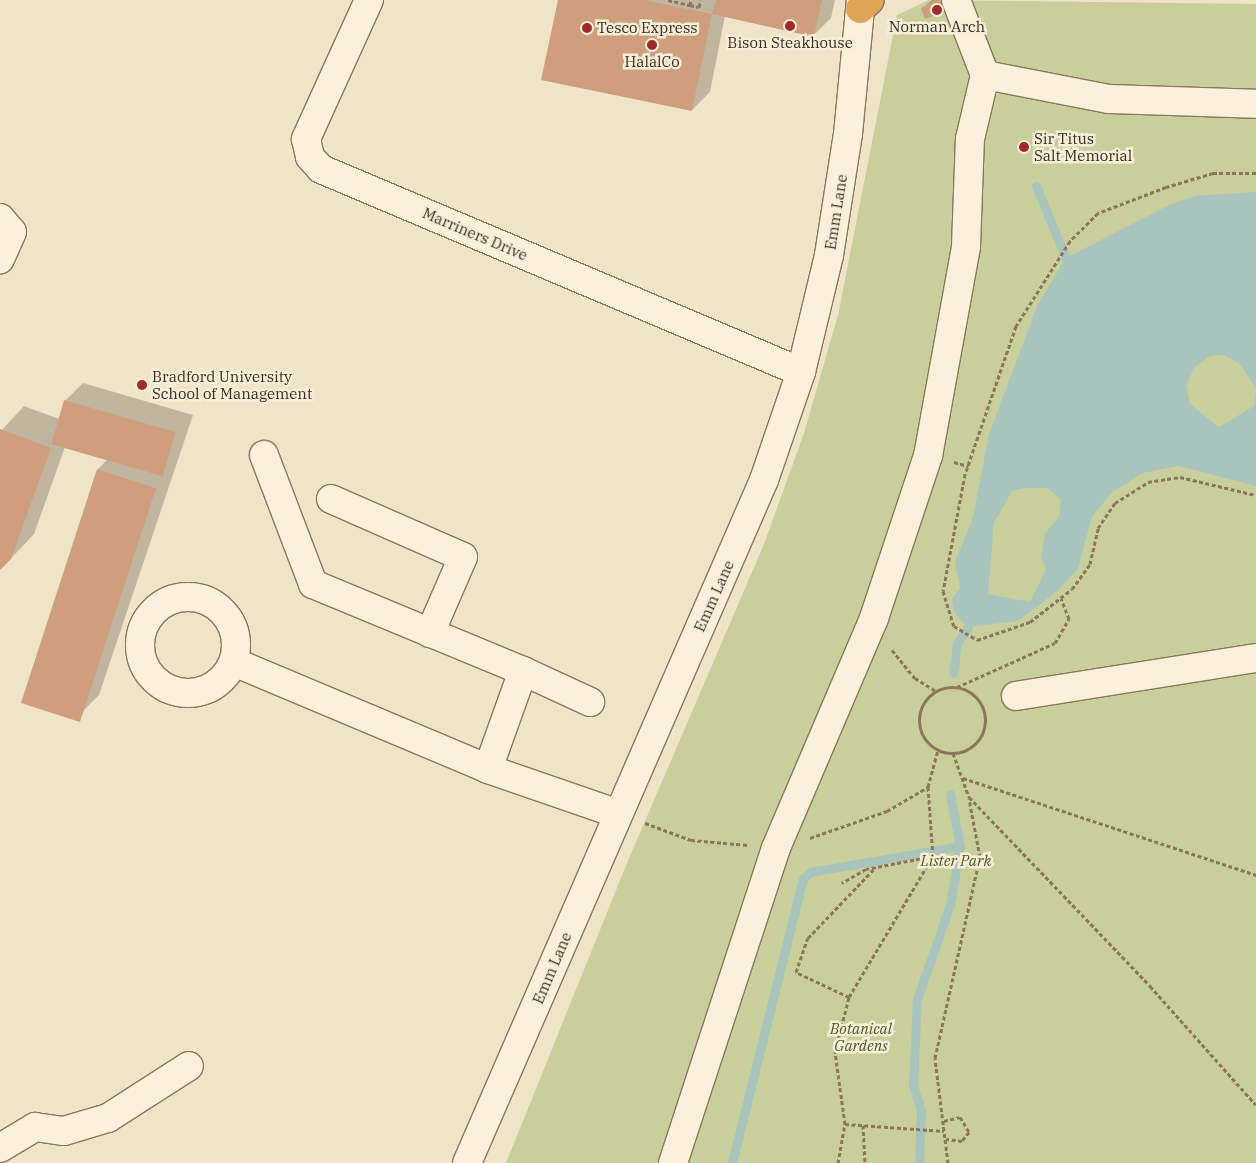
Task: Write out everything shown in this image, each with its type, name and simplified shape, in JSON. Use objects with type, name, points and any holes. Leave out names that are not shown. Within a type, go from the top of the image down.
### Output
[{"type":"street","name":"Marriners Drive","points":[[369,0],[306,139],[310,157],[320,168],[801,372]]},
{"type":"street","points":[[673,1163],[776,848],[874,618],[928,456],[966,246],[970,139],[985,74],[956,0]]},
{"type":"street","name":"Emm Lane","points":[[467,1163],[492,1115],[616,813],[764,480],[801,372],[830,246],[848,134],[864,3]]},
{"type":"street","points":[[985,74],[1109,99],[1256,104]]},
{"type":"street","points":[[0,218],[12,232],[0,259]]},
{"type":"street","points":[[264,455],[313,584],[522,671],[590,702]]},
{"type":"street","points":[[331,499],[464,557],[430,633]]},
{"type":"street","points":[[1016,696],[1256,658]]},
{"type":"street","points":[[234,662],[488,769],[616,813]]},
{"type":"street","points":[[488,769],[522,671]]},
{"type":"street","points":[[0,1148],[35,1127],[64,1131],[108,1118],[189,1066]]},
{"type":"path","points":[[668,0],[699,7],[701,0]]},
{"type":"path","points":[[690,0],[690,5]]},
{"type":"path","points":[[1256,173],[1213,173],[1098,213],[1070,241],[1016,326],[965,474],[943,592],[961,633],[977,640],[1030,622],[1061,598],[1090,564],[1098,528],[1115,504],[1148,482],[1180,477],[1256,496]]},
{"type":"path","points":[[957,687],[980,704],[984,726],[974,745],[953,753],[938,750],[920,726],[922,706],[936,691],[957,687],[1055,643],[1069,619],[1061,598]]},
{"type":"path","points":[[874,618],[895,656],[915,678],[936,691]]},
{"type":"path","points":[[838,1163],[845,1124],[835,1052],[850,997],[933,853],[928,787],[938,750]]},
{"type":"path","points":[[948,1163],[935,1058],[980,857],[969,797],[953,753]]},
{"type":"path","points":[[963,778],[1256,875]]},
{"type":"path","points":[[616,813],[691,840],[776,848],[887,811],[928,787]]},
{"type":"path","points":[[969,797],[1150,986],[1256,1105]]},
{"type":"path","points":[[842,883],[878,866],[933,853]]},
{"type":"path","points":[[850,997],[796,972],[808,938],[878,866]]},
{"type":"path","points":[[944,1122],[960,1117],[969,1132],[962,1141],[945,1138]]},
{"type":"path","points":[[845,1124],[944,1131]]},
{"type":"path","points":[[863,1125],[865,1163]]},
{"type":"green space","name":"Lister Park","points":[[929,0],[1256,4],[1256,1163],[506,1163],[627,863],[764,544],[804,433],[838,315],[897,15]]},
{"type":"water","points":[[1256,192],[1256,389],[1256,486],[1178,466],[1143,473],[1112,492],[1092,517],[1078,569],[1056,592],[1018,621],[968,627],[954,613],[952,599],[960,588],[955,562],[973,517],[989,434],[1038,304],[1066,258],[1169,205],[1195,196]],"holes":[[[1224,355],[1240,364],[1256,389],[1254,406],[1219,427],[1190,404],[1186,385],[1195,367],[1210,356]],[[1025,488],[1048,488],[1061,500],[1059,517],[1045,533],[1041,558],[1046,569],[1030,602],[988,594],[994,523],[1012,491]]]},
{"type":"building","points":[[558,0],[644,0],[712,14],[692,111],[541,80]]},
{"type":"building","name":"Bison Steakhouse","points":[[716,0],[822,0],[814,37],[712,14]]},
{"type":"building","name":"Norman Arch","points":[[936,0],[970,0],[971,3],[925,19],[921,8]]},
{"type":"building","points":[[64,400],[176,432],[163,476],[51,444]]},
{"type":"building","points":[[0,429],[51,448],[11,559],[0,570]]},
{"type":"building","points":[[97,469],[156,488],[80,722],[21,703]]},
{"type":"waterway","points":[[1036,186],[1066,258]]},
{"type":"waterway","points":[[953,673],[957,643],[968,627]]},
{"type":"waterway","points":[[919,1163],[921,1110],[913,1086],[917,999],[950,905],[960,846],[950,794]]},
{"type":"waterway","points":[[732,1163],[803,879],[810,872],[960,846]]},
{"type":"place","name":"Norman Arch","points":[[937,10]]},
{"type":"place","name":"Bison Steakhouse","points":[[790,26]]},
{"type":"place","name":"Tesco Express","points":[[587,28]]},
{"type":"place","name":"HalalCo","points":[[652,45]]},
{"type":"place","name":"Sir Titus Salt Memorial","points":[[1024,147]]},
{"type":"place","name":"Bradford University School of Management","points":[[142,385]]},
{"type":"park label","name":"Botanical Gardens","points":[[861,1036]]}]
